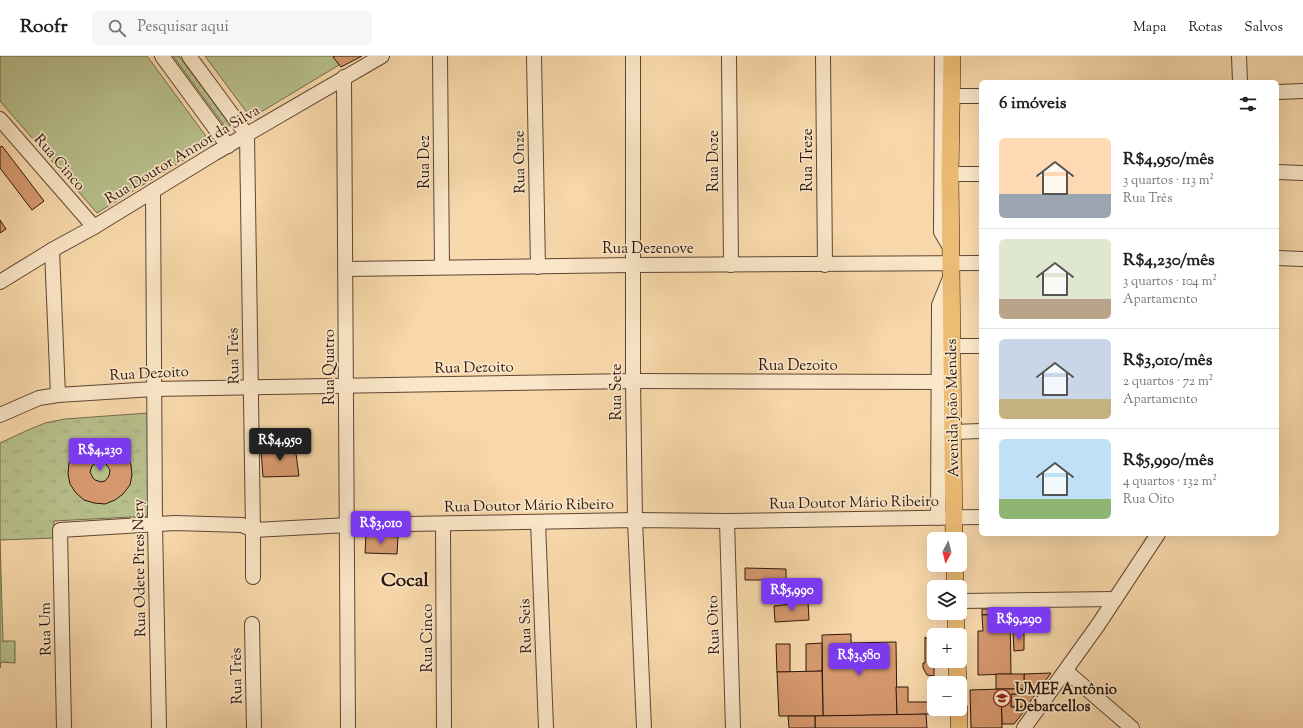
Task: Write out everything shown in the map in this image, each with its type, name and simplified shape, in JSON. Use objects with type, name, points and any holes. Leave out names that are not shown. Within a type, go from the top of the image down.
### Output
[{"type":"main road","name":"Avenida João Mendes","points":[[951,532],[946,518],[952,432],[945,382],[952,346],[950,96],[952,56]]},
{"type":"main road","points":[[958,716],[959,728]]},
{"type":"street","points":[[162,56],[228,146]]},
{"type":"street","points":[[189,56],[247,135]]},
{"type":"street","name":"Rua Doutor Annor da Silva","points":[[0,282],[382,56]]},
{"type":"street","name":"Rua Onze","points":[[534,56],[538,266]]},
{"type":"street","name":"Rua Sete","points":[[632,56],[635,520],[644,728]]},
{"type":"street","name":"Rua Doze","points":[[729,56],[731,265]]},
{"type":"street","name":"Rua Treze","points":[[823,56],[825,264]]},
{"type":"street","name":"Avenida João Mendes","points":[[942,56],[941,232],[951,263],[939,305],[945,382],[946,518]]},
{"type":"street","points":[[1239,56],[1240,80]]},
{"type":"street","name":"Rua Dez","points":[[442,57],[442,267]]},
{"type":"street","name":"Rua Quatro","points":[[344,78],[348,525],[348,728]]},
{"type":"street","points":[[1279,92],[1303,91]]},
{"type":"street","points":[[950,96],[979,96]]},
{"type":"street","name":"Rua Cinco","points":[[0,119],[94,227]]},
{"type":"street","name":"Rua Três","points":[[247,135],[253,577]]},
{"type":"street","points":[[1279,172],[1303,173]]},
{"type":"street","points":[[950,174],[979,174]]},
{"type":"street","name":"Rua Odete Pires Nery","points":[[153,191],[155,524],[160,728]]},
{"type":"street","points":[[52,250],[58,395]]},
{"type":"street","points":[[1279,258],[1303,258]]},
{"type":"street","name":"Rua Dezenove","points":[[346,269],[634,265],[979,263]]},
{"type":"street","points":[[952,346],[979,346]]},
{"type":"street","name":"Rua Dezoito","points":[[0,415],[39,398],[58,395],[154,388],[633,381],[945,382]]},
{"type":"street","points":[[952,432],[979,431]]},
{"type":"street","name":"Rua Doutor Mário Ribeiro","points":[[60,530],[155,524],[242,525],[253,530],[348,525],[635,520],[727,521],[979,517]]},
{"type":"street","name":"Rua Oito","points":[[727,521],[733,728]]},
{"type":"street","name":"Rua Seis","points":[[538,522],[546,728]]},
{"type":"street","name":"Rua Cinco","points":[[443,524],[444,728]]},
{"type":"street","name":"Rua Um","points":[[60,530],[64,728]]},
{"type":"street","points":[[1024,728],[1098,625],[1157,536]]},
{"type":"street","points":[[967,601],[1115,600]]},
{"type":"street","name":"Rua Três","points":[[252,624],[254,728]]},
{"type":"street","points":[[1066,670],[1132,728]]},
{"type":"green space","points":[[0,56],[147,56],[211,143],[97,213],[0,101]]},
{"type":"green space","points":[[173,56],[179,56],[230,125],[226,128]]},
{"type":"green space","points":[[205,56],[334,56],[339,65],[251,118]]},
{"type":"green space","points":[[148,413],[149,516],[54,521],[54,538],[0,540],[0,443],[45,423],[65,419]]},
{"type":"green space","points":[[0,540],[3,641],[15,641],[15,663],[1,662],[0,668]]},
{"type":"building","points":[[362,56],[341,67],[333,57]]},
{"type":"building","points":[[2,146],[44,201],[32,210],[0,168],[0,147]]},
{"type":"building","points":[[0,220],[6,229],[0,233]]},
{"type":"building","points":[[101,440],[111,442],[120,447],[127,455],[131,465],[132,475],[130,485],[123,494],[115,500],[105,504],[84,500],[76,493],[70,484],[68,474],[69,463],[73,454],[81,446],[90,441]],"holes":[[[97,462],[106,464],[110,470],[109,476],[105,481],[101,482],[95,480],[90,472],[92,466]]]},
{"type":"building","points":[[295,446],[299,476],[263,477],[261,450]]},
{"type":"building","points":[[366,535],[398,537],[397,554],[365,553]]},
{"type":"building","points":[[745,568],[786,569],[786,580],[745,580]]},
{"type":"building","points":[[808,602],[809,620],[775,622],[774,606]]},
{"type":"building","points":[[1024,608],[1024,632],[1010,632],[1010,614],[982,615],[982,609]]},
{"type":"building","points":[[1010,614],[1011,674],[978,675],[978,631],[983,631],[982,615]]},
{"type":"building","points":[[1013,632],[1024,632],[1024,650],[1014,651]]},
{"type":"building","points":[[851,634],[851,643],[896,642],[897,715],[823,716],[822,635]]},
{"type":"building","points":[[925,637],[927,639],[927,668],[934,668],[934,676],[927,675],[923,668],[923,663],[925,663]]},
{"type":"building","points":[[822,643],[822,671],[806,672],[806,644]]},
{"type":"building","points":[[776,644],[790,644],[790,672],[777,672]]},
{"type":"building","points":[[822,671],[823,716],[779,716],[777,672]]},
{"type":"building","points":[[1051,673],[1027,706],[1011,707],[1011,694],[1022,694],[1022,689],[1024,689],[1024,674]]},
{"type":"building","points":[[996,674],[1024,674],[1024,689],[996,689]]},
{"type":"building","points":[[896,687],[908,687],[908,702],[927,702],[927,714],[897,715]]},
{"type":"building","points":[[1001,689],[1022,689],[1022,694],[1011,694],[1011,707],[1024,707],[1025,710],[1014,724],[1002,724]]},
{"type":"building","points":[[1001,689],[1002,728],[971,728],[970,690]]},
{"type":"building","points":[[926,714],[927,728],[815,728],[815,716]]},
{"type":"building","points":[[788,716],[815,716],[815,728],[789,728]]},
{"type":"place","name":"UMEF Antônio Debarcellos","points":[[1002,698]]},
{"type":"district","name":"Cocal","points":[[405,579]]}]
